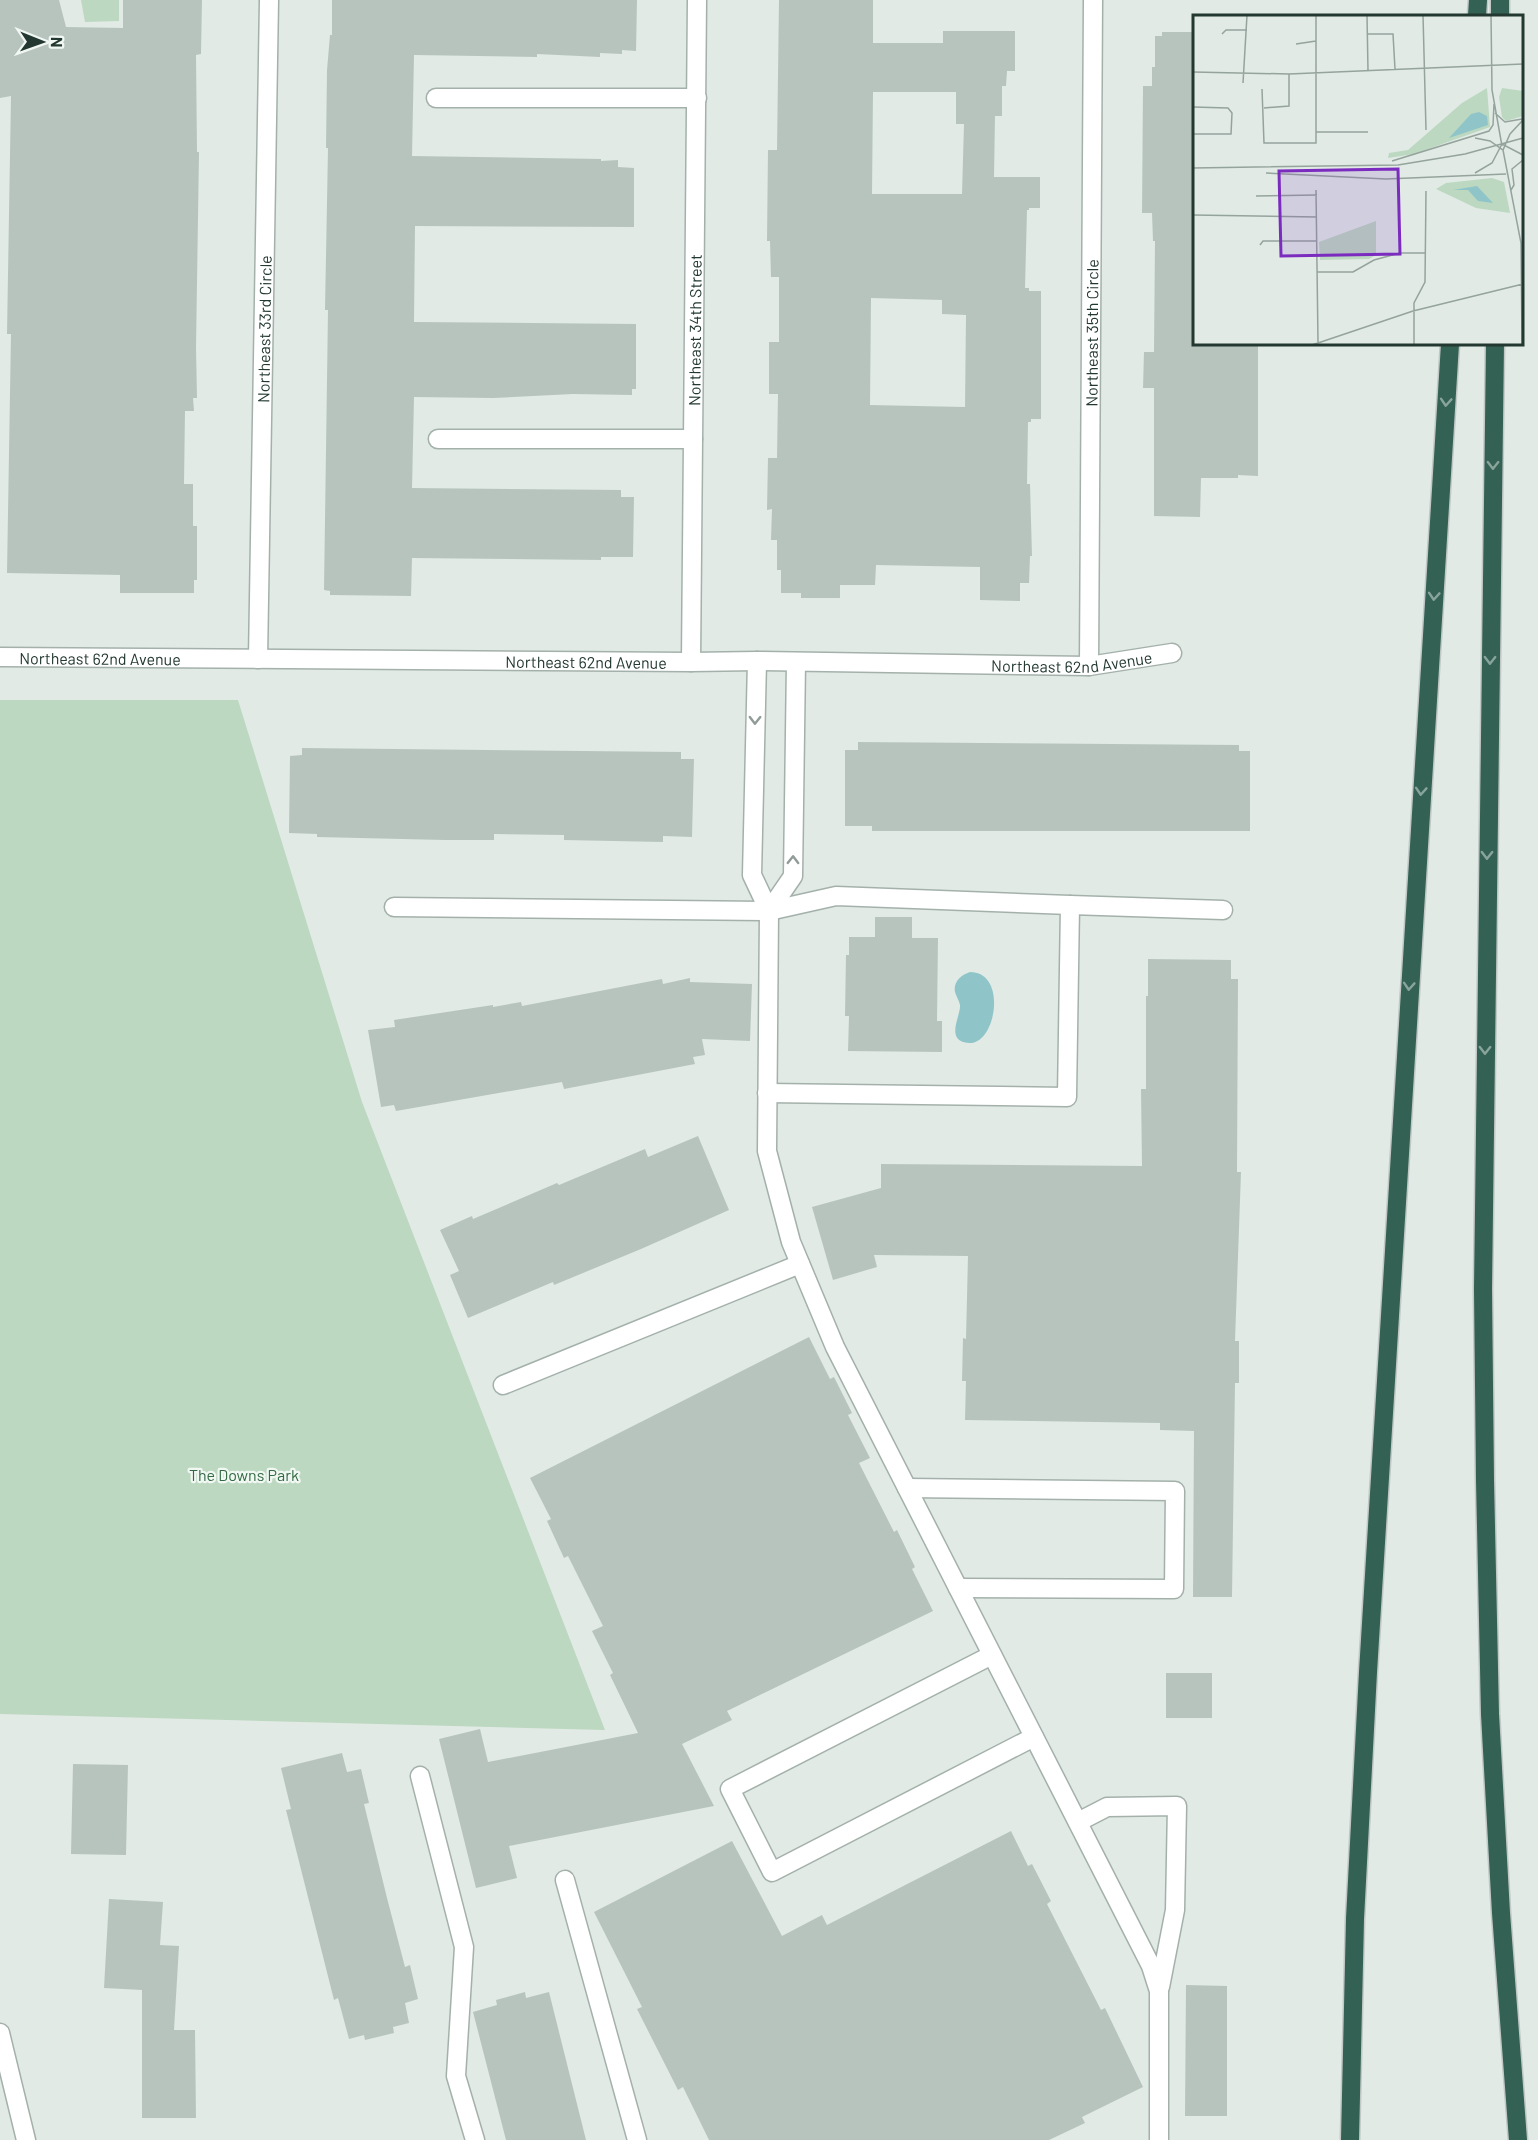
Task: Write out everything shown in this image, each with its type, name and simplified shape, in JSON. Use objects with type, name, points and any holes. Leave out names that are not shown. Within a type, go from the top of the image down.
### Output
[{"type":"highway","points":[[1477,15],[1478,0]]},
{"type":"highway","points":[[1350,2140],[1354,1919],[1450,345]]},
{"type":"highway","points":[[1495,345],[1483,1265],[1485,1480],[1490,1714],[1518,2140]]},
{"type":"street","name":"Northeast 33rd Circle","points":[[258,659],[269,0]]},
{"type":"street","name":"Northeast 34th Street","points":[[691,662],[697,0]]},
{"type":"street","name":"Northeast 35th Circle","points":[[1089,666],[1093,0]]},
{"type":"street","points":[[436,98],[697,98]]},
{"type":"street","points":[[438,440],[693,439]]},
{"type":"street","name":"Northeast 62nd Avenue","points":[[0,657],[757,661],[1089,666],[1172,653]]},
{"type":"street","points":[[757,661],[752,875],[769,911],[766,1151],[791,1242],[835,1347],[1151,1966],[1159,1990]]},
{"type":"street","points":[[769,911],[793,876],[796,662]]},
{"type":"street","points":[[394,907],[769,911],[836,896],[1223,910]]},
{"type":"street","points":[[767,1093],[1067,1097],[1070,905]]},
{"type":"street","points":[[503,1385],[800,1264]]},
{"type":"street","points":[[907,1488],[1175,1491],[1174,1589],[958,1588]]},
{"type":"street","points":[[992,1655],[730,1790],[772,1872],[1034,1737]]},
{"type":"street","points":[[420,1776],[464,1947],[456,2076],[475,2140]]},
{"type":"street","points":[[1078,1822],[1107,1807],[1177,1806],[1175,1910],[1159,1990],[1159,2140]]},
{"type":"street","points":[[565,1880],[637,2140]]},
{"type":"street","points":[[0,2033],[26,2140]]},
{"type":"green space","points":[[81,0],[119,0],[119,21],[85,22]]},
{"type":"green space","name":"The Downs Park","points":[[0,700],[238,700],[362,1102],[605,1730],[0,1714]]},
{"type":"water","points":[[970,972],[982,975],[990,983],[994,995],[994,1008],[986,1033],[978,1041],[969,1043],[961,1041],[955,1033],[960,1005],[955,994],[955,985],[958,979]]},
{"type":"building","points":[[0,0],[59,0],[66,27],[123,28],[123,0],[202,0],[201,54],[196,55],[197,152],[199,152],[197,398],[193,398],[194,411],[185,411],[184,484],[193,484],[193,526],[197,526],[197,580],[194,580],[194,593],[120,593],[120,575],[7,573],[11,334],[7,334],[11,96],[0,98]]},
{"type":"building","points":[[332,0],[637,0],[636,51],[622,50],[622,54],[600,53],[600,57],[537,54],[537,57],[414,55],[412,156],[601,159],[601,161],[618,160],[618,167],[634,168],[634,227],[415,226],[414,322],[636,324],[636,389],[632,389],[632,395],[414,397],[412,488],[621,490],[621,497],[634,497],[633,557],[601,557],[601,560],[412,558],[411,596],[330,595],[330,591],[324,590],[328,310],[325,310],[327,70],[330,35],[332,35]]},
{"type":"building","points":[[779,0],[873,0],[873,43],[943,43],[943,31],[1015,31],[1015,71],[1007,71],[1006,86],[1002,86],[1002,116],[995,116],[994,177],[1040,177],[1040,208],[1027,210],[1025,288],[1029,288],[1029,291],[1041,291],[1041,419],[1031,419],[1031,422],[1028,422],[1027,484],[1030,484],[1032,556],[1030,556],[1029,583],[1020,583],[1020,601],[980,600],[980,567],[876,565],[875,585],[840,585],[840,598],[801,598],[801,593],[781,593],[781,570],[777,570],[777,540],[771,540],[772,509],[767,510],[768,458],[777,458],[778,394],[769,394],[769,342],[779,342],[779,277],[771,277],[770,241],[767,241],[768,150],[777,150]],"holes":[[[873,92],[956,92],[956,124],[964,124],[962,194],[872,194]],[[871,298],[942,300],[942,314],[966,315],[965,407],[870,405]]]},
{"type":"building","points":[[1162,32],[1193,32],[1193,345],[1258,345],[1258,476],[1201,478],[1200,517],[1154,516],[1154,388],[1143,388],[1144,352],[1154,352],[1155,241],[1153,241],[1152,213],[1142,213],[1143,86],[1152,86],[1152,67],[1155,67],[1155,36],[1162,36]]},
{"type":"building","points":[[858,742],[1239,745],[1239,751],[1250,751],[1250,831],[872,831],[872,826],[845,826],[845,750],[858,750]]},
{"type":"building","points":[[302,748],[681,752],[681,759],[694,759],[692,837],[663,836],[663,842],[564,840],[564,835],[494,834],[494,840],[445,840],[317,837],[317,834],[289,833],[290,756],[302,755]]},
{"type":"building","points":[[875,917],[912,917],[912,938],[938,938],[937,1021],[942,1021],[942,1052],[848,1051],[849,1016],[845,1016],[846,955],[849,955],[849,937],[875,937]]},
{"type":"building","points":[[1148,959],[1231,960],[1231,979],[1238,979],[1237,1172],[1241,1172],[1235,1341],[1239,1341],[1239,1383],[1235,1383],[1232,1597],[1193,1597],[1194,1431],[1160,1430],[1160,1423],[965,1420],[966,1381],[962,1381],[963,1338],[966,1339],[968,1256],[874,1255],[877,1267],[833,1280],[812,1207],[881,1188],[881,1164],[1142,1166],[1141,1089],[1146,1089]]},
{"type":"building","points":[[690,978],[690,982],[752,984],[750,1041],[702,1039],[705,1055],[693,1057],[695,1064],[564,1089],[562,1082],[396,1111],[394,1105],[381,1107],[368,1030],[395,1027],[394,1020],[493,1005],[493,1007],[521,1002],[522,1006],[662,979],[663,984]]},
{"type":"building","points":[[698,1136],[729,1210],[554,1285],[553,1282],[468,1318],[450,1275],[459,1271],[440,1230],[472,1216],[473,1219],[645,1149],[648,1157]]},
{"type":"building","points":[[809,1337],[830,1379],[834,1377],[852,1413],[848,1415],[870,1458],[859,1463],[894,1532],[897,1530],[915,1567],[912,1569],[933,1611],[727,1711],[732,1720],[682,1744],[714,1806],[509,1846],[517,1878],[476,1888],[439,1739],[480,1729],[488,1762],[638,1733],[610,1675],[613,1673],[592,1631],[603,1626],[568,1556],[564,1558],[547,1521],[551,1519],[530,1478]]},
{"type":"building","points":[[1166,1673],[1212,1673],[1212,1718],[1166,1718]]},
{"type":"building","points":[[342,1753],[347,1772],[361,1769],[369,1803],[364,1804],[387,1898],[405,1967],[410,1965],[418,1999],[405,2003],[409,2023],[393,2027],[394,2033],[365,2040],[364,2035],[349,2039],[338,1998],[334,2000],[286,1810],[291,1809],[281,1768]]},
{"type":"building","points":[[73,1764],[128,1765],[126,1855],[71,1854]]},
{"type":"building","points":[[1011,1831],[1028,1866],[1032,1864],[1051,1901],[1047,1904],[1101,2010],[1105,2008],[1143,2087],[1082,2117],[1085,2123],[1049,2140],[709,2140],[683,2087],[678,2090],[637,2009],[642,2007],[594,1912],[732,1841],[782,1936],[822,1915],[827,1925]]},
{"type":"building","points":[[109,1899],[163,1902],[160,1945],[179,1946],[174,2030],[195,2030],[196,2118],[142,2118],[142,1990],[104,1988]]},
{"type":"building","points":[[1186,1985],[1227,1986],[1227,2116],[1185,2116]]},
{"type":"building","points":[[525,1992],[526,1998],[549,1992],[586,2140],[506,2140],[473,2012],[497,2005],[496,2000]]}]
